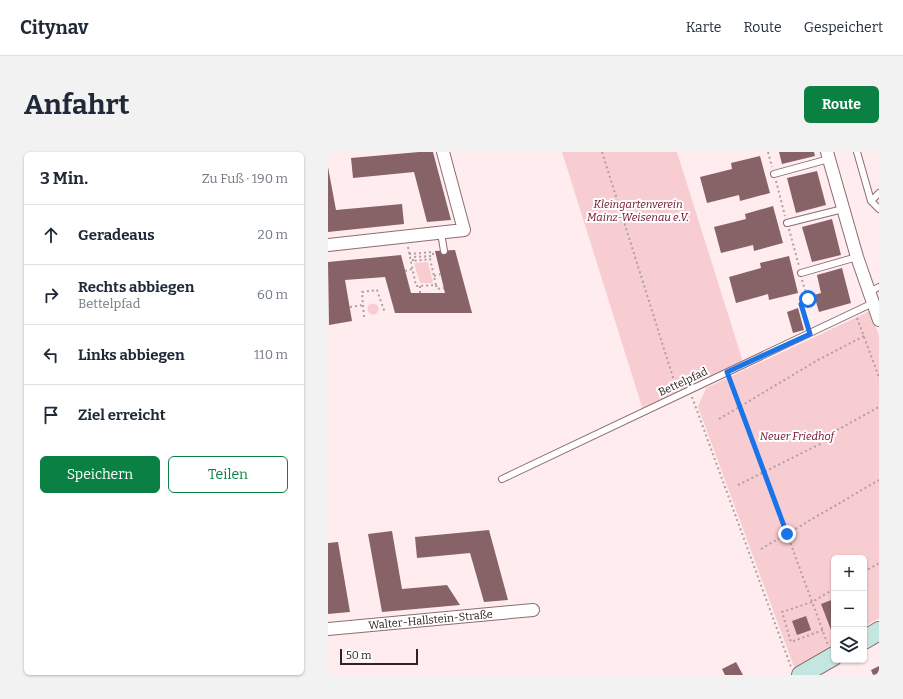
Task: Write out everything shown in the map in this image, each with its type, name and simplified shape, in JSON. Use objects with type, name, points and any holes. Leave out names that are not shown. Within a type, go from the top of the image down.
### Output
[{"type":"street","points":[[328,245],[464,230],[443,152]]},
{"type":"street","points":[[828,156],[857,257],[874,294],[879,320]]},
{"type":"street","name":"Walter-Hallstein-Straße","points":[[328,629],[533,610]]},
{"type":"street","points":[[867,638],[879,631]]},
{"type":"street","points":[[796,672],[831,654]]},
{"type":"lane","points":[[857,152],[871,201],[879,209]]},
{"type":"lane","points":[[774,174],[828,156]]},
{"type":"lane","points":[[871,201],[879,192]]},
{"type":"lane","points":[[787,223],[843,209]]},
{"type":"lane","points":[[441,233],[444,250]]},
{"type":"lane","points":[[800,273],[857,257]]},
{"type":"lane","name":"Bettelpfad","points":[[502,479],[855,312],[874,294]]},
{"type":"path","points":[[602,152],[679,395]]},
{"type":"path","points":[[768,152],[808,299],[801,304],[810,334]]},
{"type":"path","points":[[413,261],[413,257],[434,256],[433,252],[409,255],[416,286],[436,285]]},
{"type":"path","points":[[410,262],[430,259],[437,289],[444,288]]},
{"type":"path","points":[[405,270],[412,269]]},
{"type":"path","points":[[434,276],[441,274]]},
{"type":"path","points":[[420,286],[420,293]]},
{"type":"path","points":[[364,317],[362,292],[377,290],[385,314]]},
{"type":"path","points":[[350,307],[363,305]]},
{"type":"path","points":[[855,312],[879,377]]},
{"type":"path","points":[[719,419],[818,360],[864,336]]},
{"type":"path","points":[[727,372],[831,650]]},
{"type":"path","points":[[690,390],[796,672]]},
{"type":"path","points":[[738,485],[820,444],[821,439],[879,407]]},
{"type":"path","points":[[761,549],[879,480]]},
{"type":"path","points":[[867,570],[879,563]]},
{"type":"path","points":[[823,630],[791,642],[782,612],[812,602],[831,591]]},
{"type":"green space","name":"Kleingartenverein Mainz-Weisenau e.V.","points":[[562,152],[677,152],[743,362],[643,410]]},
{"type":"green space","points":[[428,262],[433,283],[420,283],[414,263]]},
{"type":"green space","points":[[373,303],[377,305],[379,309],[377,313],[373,315],[369,313],[367,309],[369,305]]},
{"type":"green space","name":"Neuer Friedhof","points":[[870,311],[879,336],[879,618],[867,625],[867,555],[831,555],[831,646],[794,667],[698,407],[706,388]]},
{"type":"building","points":[[433,152],[451,220],[427,222],[414,172],[353,178],[351,158]]},
{"type":"building","points":[[779,152],[814,152],[815,156],[782,164]]},
{"type":"building","points":[[760,156],[770,193],[740,201],[739,195],[707,203],[700,177],[732,169],[731,163]]},
{"type":"building","points":[[328,167],[336,210],[402,204],[404,224],[328,232]]},
{"type":"building","points":[[817,171],[826,205],[796,213],[787,178]]},
{"type":"building","points":[[773,206],[783,243],[754,251],[753,245],[721,253],[714,227],[746,219],[745,214]]},
{"type":"building","points":[[832,219],[841,255],[812,262],[802,227]]},
{"type":"building","points":[[455,250],[472,313],[395,313],[385,277],[345,280],[352,321],[329,325],[328,262],[401,255],[411,293],[445,293],[435,251]]},
{"type":"building","points":[[789,256],[798,293],[769,300],[768,294],[736,303],[729,277],[761,268],[760,263]]},
{"type":"building","points":[[842,268],[851,303],[819,312],[814,295],[821,293],[817,275]]},
{"type":"building","points":[[798,308],[804,330],[793,333],[787,312]]},
{"type":"building","points":[[489,530],[508,600],[484,602],[470,553],[417,558],[415,537]]},
{"type":"building","points":[[392,531],[402,589],[447,585],[460,605],[382,612],[368,534]]},
{"type":"building","points":[[338,542],[350,612],[328,614],[328,543]]},
{"type":"building","points":[[831,600],[831,630],[821,604]]},
{"type":"building","points":[[806,616],[811,630],[797,635],[792,621]]},
{"type":"building","points":[[736,662],[743,675],[725,675],[722,669]]},
{"type":"building","points":[[879,666],[879,675],[873,675],[871,670]]},
{"type":"route","points":[[787,534],[727,372],[810,334],[801,304],[808,299]]}]
